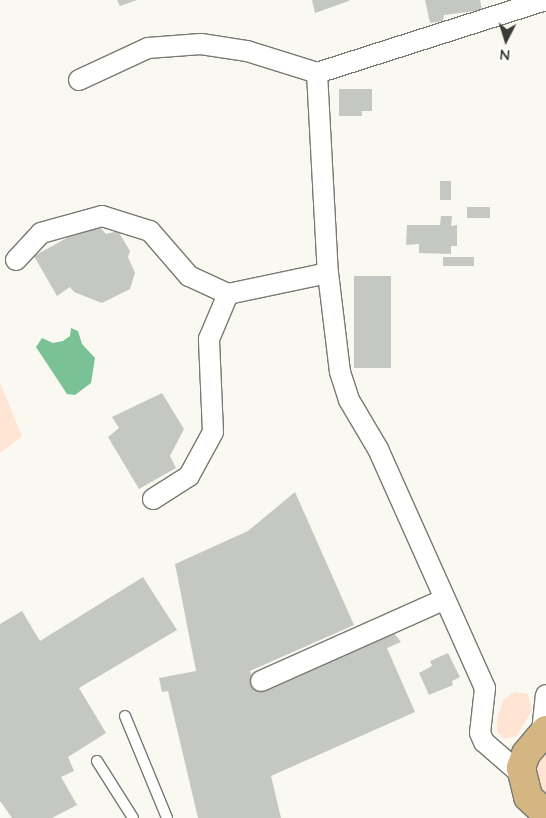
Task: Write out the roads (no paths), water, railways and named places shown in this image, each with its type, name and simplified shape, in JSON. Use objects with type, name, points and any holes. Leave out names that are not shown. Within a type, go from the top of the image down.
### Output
[{"type":"main road","points":[[520,818],[522,778],[526,754],[541,734]]},
{"type":"main road","points":[[522,778],[528,797],[546,814]]},
{"type":"street","points":[[79,80],[148,48],[201,44],[247,51],[317,73],[546,0]]},
{"type":"street","points":[[317,73],[328,273],[340,372],[349,400],[378,449],[443,600],[485,688],[479,717],[484,742],[522,778]]},
{"type":"street","points":[[16,260],[42,233],[102,216],[150,231],[189,276],[228,294],[328,273]]},
{"type":"street","points":[[153,499],[189,476],[213,432],[209,340],[228,294]]},
{"type":"street","points":[[261,681],[443,600]]},
{"type":"street","points":[[484,742],[508,749],[541,734],[546,695]]},
{"type":"lane","points":[[125,716],[168,818]]},
{"type":"lane","points":[[97,761],[133,818]]}]
